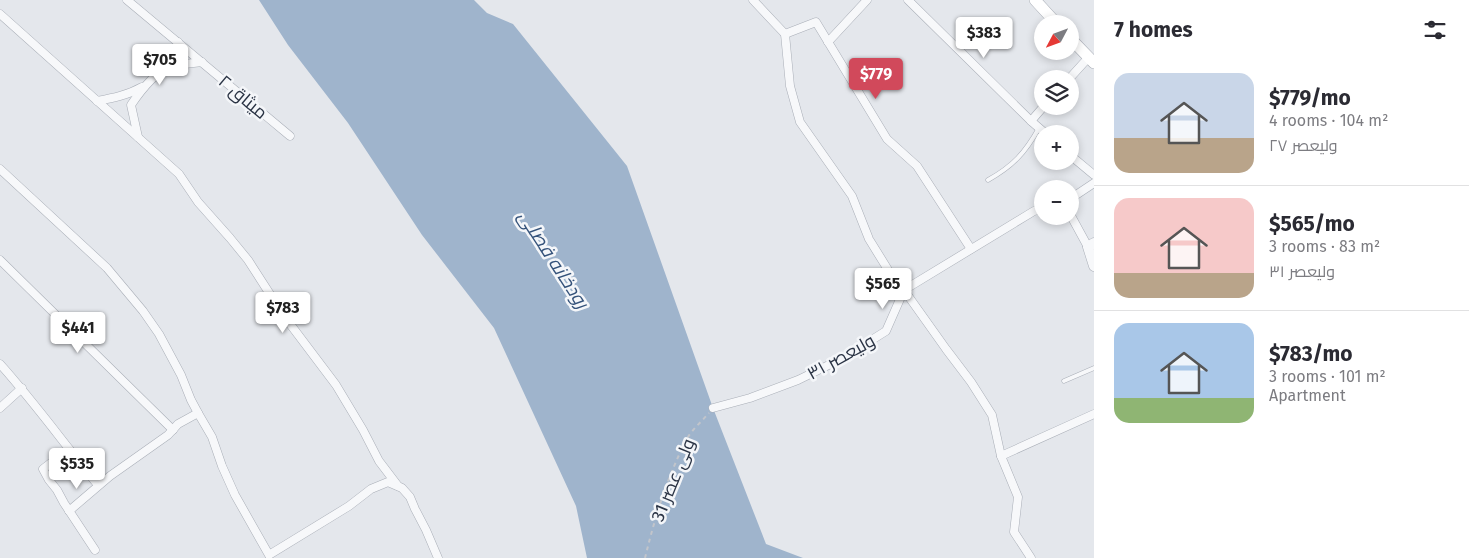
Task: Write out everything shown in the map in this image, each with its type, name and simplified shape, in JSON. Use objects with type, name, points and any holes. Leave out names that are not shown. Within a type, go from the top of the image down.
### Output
[{"type":"main road","points":[[1035,0],[1049,15]]},
{"type":"main road","points":[[1079,47],[1091,60]]},
{"type":"street","name":"میثاق ۲","points":[[127,0],[290,136]]},
{"type":"street","points":[[753,0],[785,34],[790,86],[800,122],[852,196],[870,239],[890,274],[904,290],[971,382],[992,416],[1000,456],[1018,497],[1014,532],[1031,558]]},
{"type":"street","points":[[828,42],[867,0]]},
{"type":"street","points":[[908,0],[1036,125]]},
{"type":"street","points":[[0,14],[179,174],[198,202],[248,260],[284,316],[336,385],[379,461],[398,486]]},
{"type":"street","points":[[785,34],[816,22],[887,139],[917,166],[971,249]]},
{"type":"street","points":[[97,101],[132,92],[146,84],[168,66],[176,56],[178,42]]},
{"type":"street","points":[[1079,70],[1091,60]]},
{"type":"street","points":[[161,71],[185,64],[202,62]]},
{"type":"street","points":[[138,137],[130,106],[146,84]]},
{"type":"street","points":[[1030,120],[1035,115]]},
{"type":"street","points":[[1079,162],[1094,175]]},
{"type":"street","points":[[0,168],[108,268],[159,334],[181,375],[191,400],[212,437],[222,466],[235,494],[269,555],[349,506],[371,489],[388,482],[402,488],[410,497],[438,558]]},
{"type":"street","points":[[1079,193],[1094,183]]},
{"type":"street","points":[[904,290],[1034,211]]},
{"type":"street","points":[[1077,225],[1091,245],[1094,266]]},
{"type":"street","points":[[0,260],[173,430]]},
{"type":"street","name":"ولیعصر ۳۱","points":[[714,408],[750,398],[798,380],[844,358],[886,331],[904,290]]},
{"type":"street","points":[[0,364],[22,388],[98,485]]},
{"type":"street","points":[[0,408],[22,388]]},
{"type":"street","points":[[69,511],[98,485],[168,436],[178,424],[198,413]]},
{"type":"street","points":[[1000,456],[1094,414]]},
{"type":"street","points":[[69,449],[44,469],[49,480],[96,550]]},
{"type":"lane","points":[[988,180],[1004,171],[1018,159],[1034,140]]},
{"type":"lane","points":[[1064,381],[1094,368]]},
{"type":"path","name":"ولی عصر 31","points":[[645,558],[668,482],[689,436],[714,408]]},
{"type":"water","name":"رودخانه فصلی","points":[[259,0],[474,0],[487,13],[513,24],[627,166],[713,408],[766,544],[803,558],[587,558],[576,506],[494,328],[422,235],[348,123],[288,45]]}]
